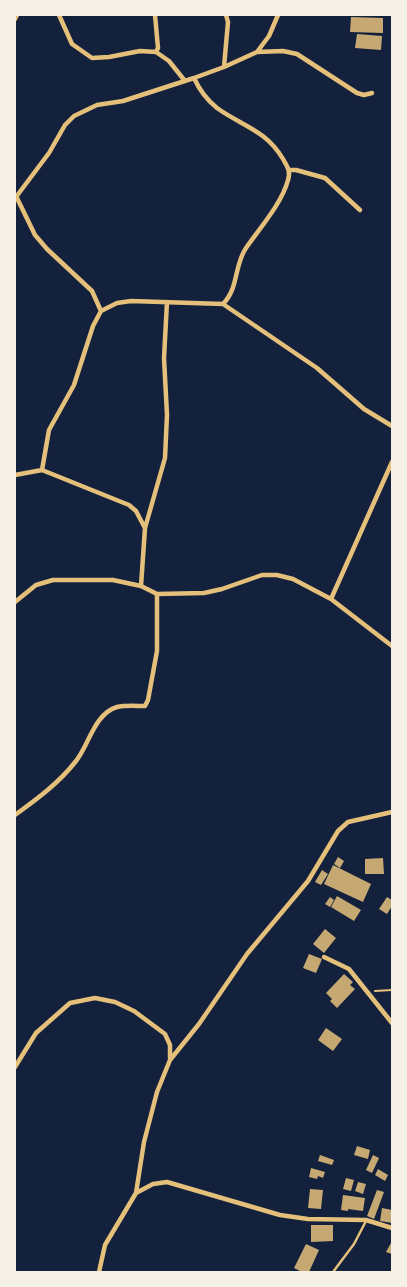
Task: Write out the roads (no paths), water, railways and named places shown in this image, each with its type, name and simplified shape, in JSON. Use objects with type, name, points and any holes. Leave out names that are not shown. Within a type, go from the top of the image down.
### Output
[{"type":"street","points":[[15,19],[17,15]]},
{"type":"street","points":[[59,15],[72,44],[92,58],[140,51],[156,52],[169,61],[185,81]]},
{"type":"street","points":[[155,15],[158,48],[156,52]]},
{"type":"street","points":[[224,67],[228,22],[226,15]]},
{"type":"street","points":[[257,52],[269,36],[278,15]]},
{"type":"street","points":[[101,311],[92,290],[34,235],[15,196],[49,153],[65,125],[74,116],[96,105],[123,101],[194,78],[257,52],[283,51],[297,54],[358,93],[372,93]]},
{"type":"street","points":[[194,78],[198,88],[216,107],[264,136],[277,149],[290,170],[288,181],[275,207],[243,252],[231,297],[223,304]]},
{"type":"street","points":[[290,170],[325,178],[360,210]]},
{"type":"street","points":[[42,470],[49,430],[74,385],[93,326],[101,311],[117,303],[130,301],[223,304],[318,368],[364,410],[392,426]]},
{"type":"street","points":[[141,586],[145,528],[165,458],[167,415],[164,358],[168,302]]},
{"type":"street","points":[[331,599],[392,462]]},
{"type":"street","points":[[15,475],[42,470],[129,504],[136,510],[145,528]]},
{"type":"street","points":[[15,602],[36,585],[53,580],[113,580],[141,586],[157,594],[204,593],[222,589],[262,575],[277,575],[293,579],[331,599],[392,646]]},
{"type":"street","points":[[15,815],[46,793],[77,761],[94,727],[110,710],[118,707],[144,706],[148,700],[157,651],[157,594]]},
{"type":"street","points":[[98,1272],[105,1244],[136,1193],[144,1142],[157,1092],[170,1060],[247,954],[308,881],[338,831],[348,822],[392,812]]},
{"type":"street","points":[[324,957],[349,969],[392,1023]]},
{"type":"street","points":[[15,1067],[36,1033],[70,1003],[95,998],[115,1002],[134,1011],[165,1034],[170,1045],[170,1060]]},
{"type":"street","points":[[136,1193],[153,1184],[167,1182],[280,1214],[308,1219],[366,1220],[392,1228]]},
{"type":"lane","points":[[333,1272],[354,1244],[366,1220]]}]
